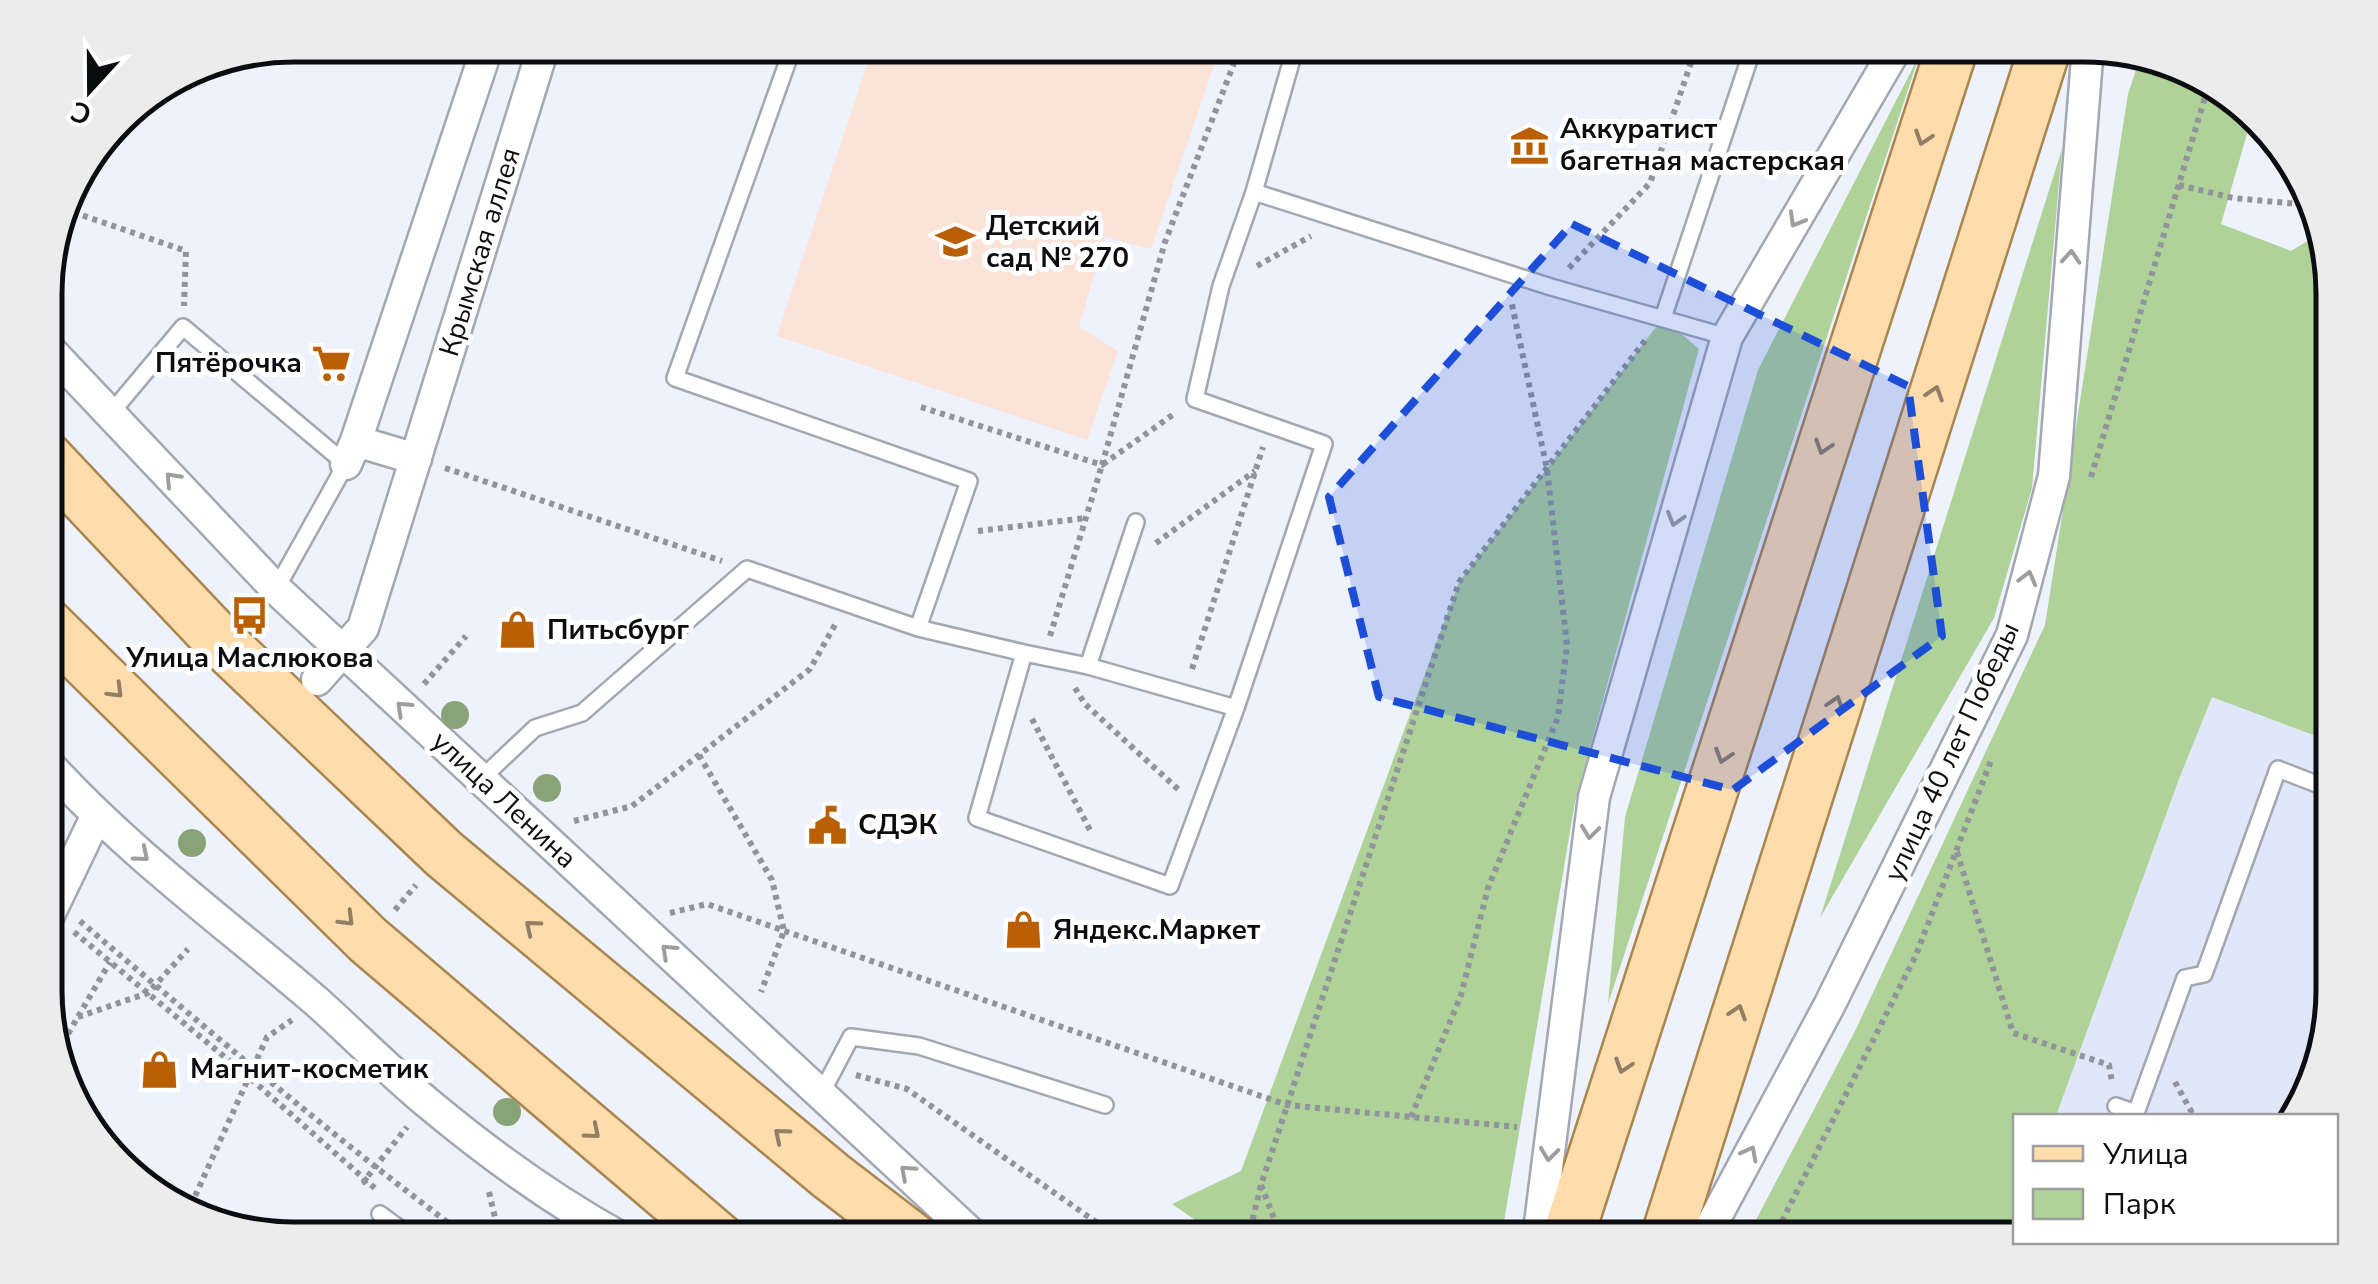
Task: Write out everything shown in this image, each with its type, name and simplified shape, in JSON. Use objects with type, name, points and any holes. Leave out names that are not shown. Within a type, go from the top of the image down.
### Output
[{"type":"main road","points":[[1573,1221],[1947,63]]},
{"type":"main road","points":[[1671,1221],[2040,63]]},
{"type":"main road","points":[[63,475],[215,636],[444,854],[830,1176],[890,1222]]},
{"type":"main road","points":[[62,639],[368,940],[699,1222]]},
{"type":"street","name":"Крымская аллея","points":[[351,452],[482,63]]},
{"type":"street","name":"Крымская аллея","points":[[317,680],[364,628],[538,63]]},
{"type":"street","points":[[1540,1221],[1594,797],[1727,337],[1887,63]]},
{"type":"street","name":"улица 40 лет Победы","points":[[1713,1221],[1830,1004],[2012,636],[2054,476],[2087,63]]},
{"type":"street","name":"улица Ленина","points":[[63,363],[276,589],[958,1222]]},
{"type":"street","points":[[351,452],[416,458]]},
{"type":"street","points":[[62,780],[96,817],[318,1003],[564,1222]]},
{"type":"street","points":[[62,887],[96,817]]},
{"type":"lane","points":[[787,63],[676,378],[970,481],[918,628]]},
{"type":"lane","points":[[1024,653],[977,818],[1170,886],[1236,708],[1324,444],[1195,399],[1220,286],[1254,192],[1291,63]]},
{"type":"lane","points":[[1663,318],[1748,63]]},
{"type":"lane","points":[[1254,192],[1505,273],[1727,337]]},
{"type":"lane","points":[[111,413],[183,327],[351,452],[276,589]]},
{"type":"lane","points":[[1088,666],[1136,522]]},
{"type":"lane","points":[[481,779],[535,728],[582,713],[747,569],[918,628],[1088,666],[1236,708]]},
{"type":"lane","points":[[2136,1114],[2185,978],[2204,974],[2278,770],[2316,784]]},
{"type":"lane","points":[[821,1094],[851,1037],[919,1046],[1105,1105]]},
{"type":"lane","points":[[2116,1106],[2134,1114]]},
{"type":"lane","points":[[380,1214],[391,1222]]},
{"type":"path","points":[[1044,657],[1165,242],[1234,63]]},
{"type":"path","points":[[1551,287],[1650,183],[1691,63]]},
{"type":"path","points":[[2178,186],[2234,198],[2297,204]]},
{"type":"path","points":[[78,213],[186,251],[183,327]]},
{"type":"path","points":[[1220,286],[1339,221]]},
{"type":"path","points":[[1412,1117],[1460,994],[1488,888],[1558,717],[1567,645],[1546,469],[1505,273]]},
{"type":"path","points":[[1252,1221],[1459,582],[1663,318]]},
{"type":"path","points":[[1102,465],[1195,399]]},
{"type":"path","points":[[920,406],[1102,465]]},
{"type":"path","points":[[1184,694],[1270,426]]},
{"type":"path","points":[[416,458],[747,569]]},
{"type":"path","points":[[1120,569],[1256,470]]},
{"type":"path","points":[[951,534],[1086,518]]},
{"type":"path","points":[[541,835],[561,824],[632,806],[810,668],[846,603]]},
{"type":"path","points":[[403,708],[466,636]]},
{"type":"path","points":[[1061,661],[1084,704],[1200,808]]},
{"type":"path","points":[[1015,687],[1108,864]]},
{"type":"path","points":[[699,755],[772,880],[784,931],[748,1026]]},
{"type":"path","points":[[1956,851],[2013,1033],[2109,1066],[2116,1106]]},
{"type":"path","points":[[634,920],[708,904],[1287,1105],[1517,1128]]},
{"type":"path","points":[[62,918],[155,985],[374,1168],[447,1222]]},
{"type":"path","points":[[62,920],[250,1078],[364,1181],[392,1200]]},
{"type":"path","points":[[78,1017],[148,993],[188,949]]},
{"type":"path","points":[[67,1036],[110,962]]},
{"type":"path","points":[[364,1181],[426,1102]]},
{"type":"path","points":[[1262,1184],[1276,1221]]},
{"type":"highlighted area","points":[[1572,224],[1908,386],[1942,636],[1733,790],[1379,697],[1329,497]]},
{"type":"shaded area","name":"Детский сад № 270","points":[[867,63],[1215,63],[1151,249],[1105,237],[1079,327],[1118,351],[1087,440],[777,336]]},
{"type":"shaded area","points":[[2212,696],[2316,736],[2316,990],[2314,1020],[2303,1064],[2278,1114],[2057,1114]]},
{"type":"green space","points":[[1917,63],[1608,1004],[1625,817],[1758,370]]},
{"type":"green space","points":[[2136,69],[2186,86],[2237,120],[2248,131],[2221,224],[2291,251],[2309,240],[2316,294],[2316,736],[2212,697],[2057,1114],[2013,1114],[2013,1221],[1755,1221],[1856,1029],[2045,625],[2128,94]]},
{"type":"green space","points":[[2062,149],[2032,488],[1994,618],[1820,918]]},
{"type":"green space","points":[[1663,318],[1699,349],[1575,802],[1504,1221],[1197,1221],[1172,1204],[1241,1171],[1459,582]]},
{"type":"place","name":"Аккуратист багетная мастерская","points":[[1530,145]]},
{"type":"place","name":"Детский сад № 270","points":[[956,242]]},
{"type":"place","name":"Пятёрочка","points":[[332,363]]},
{"type":"place","name":"Улица Маслюкова","points":[[250,615]]},
{"type":"place","name":"Питьсбург","points":[[517,630]]},
{"type":"place","name":"СДЭК","points":[[828,825]]},
{"type":"place","name":"Яндекс.Маркет","points":[[1023,930]]},
{"type":"place","name":"Магнит-косметик","points":[[160,1069]]}]
